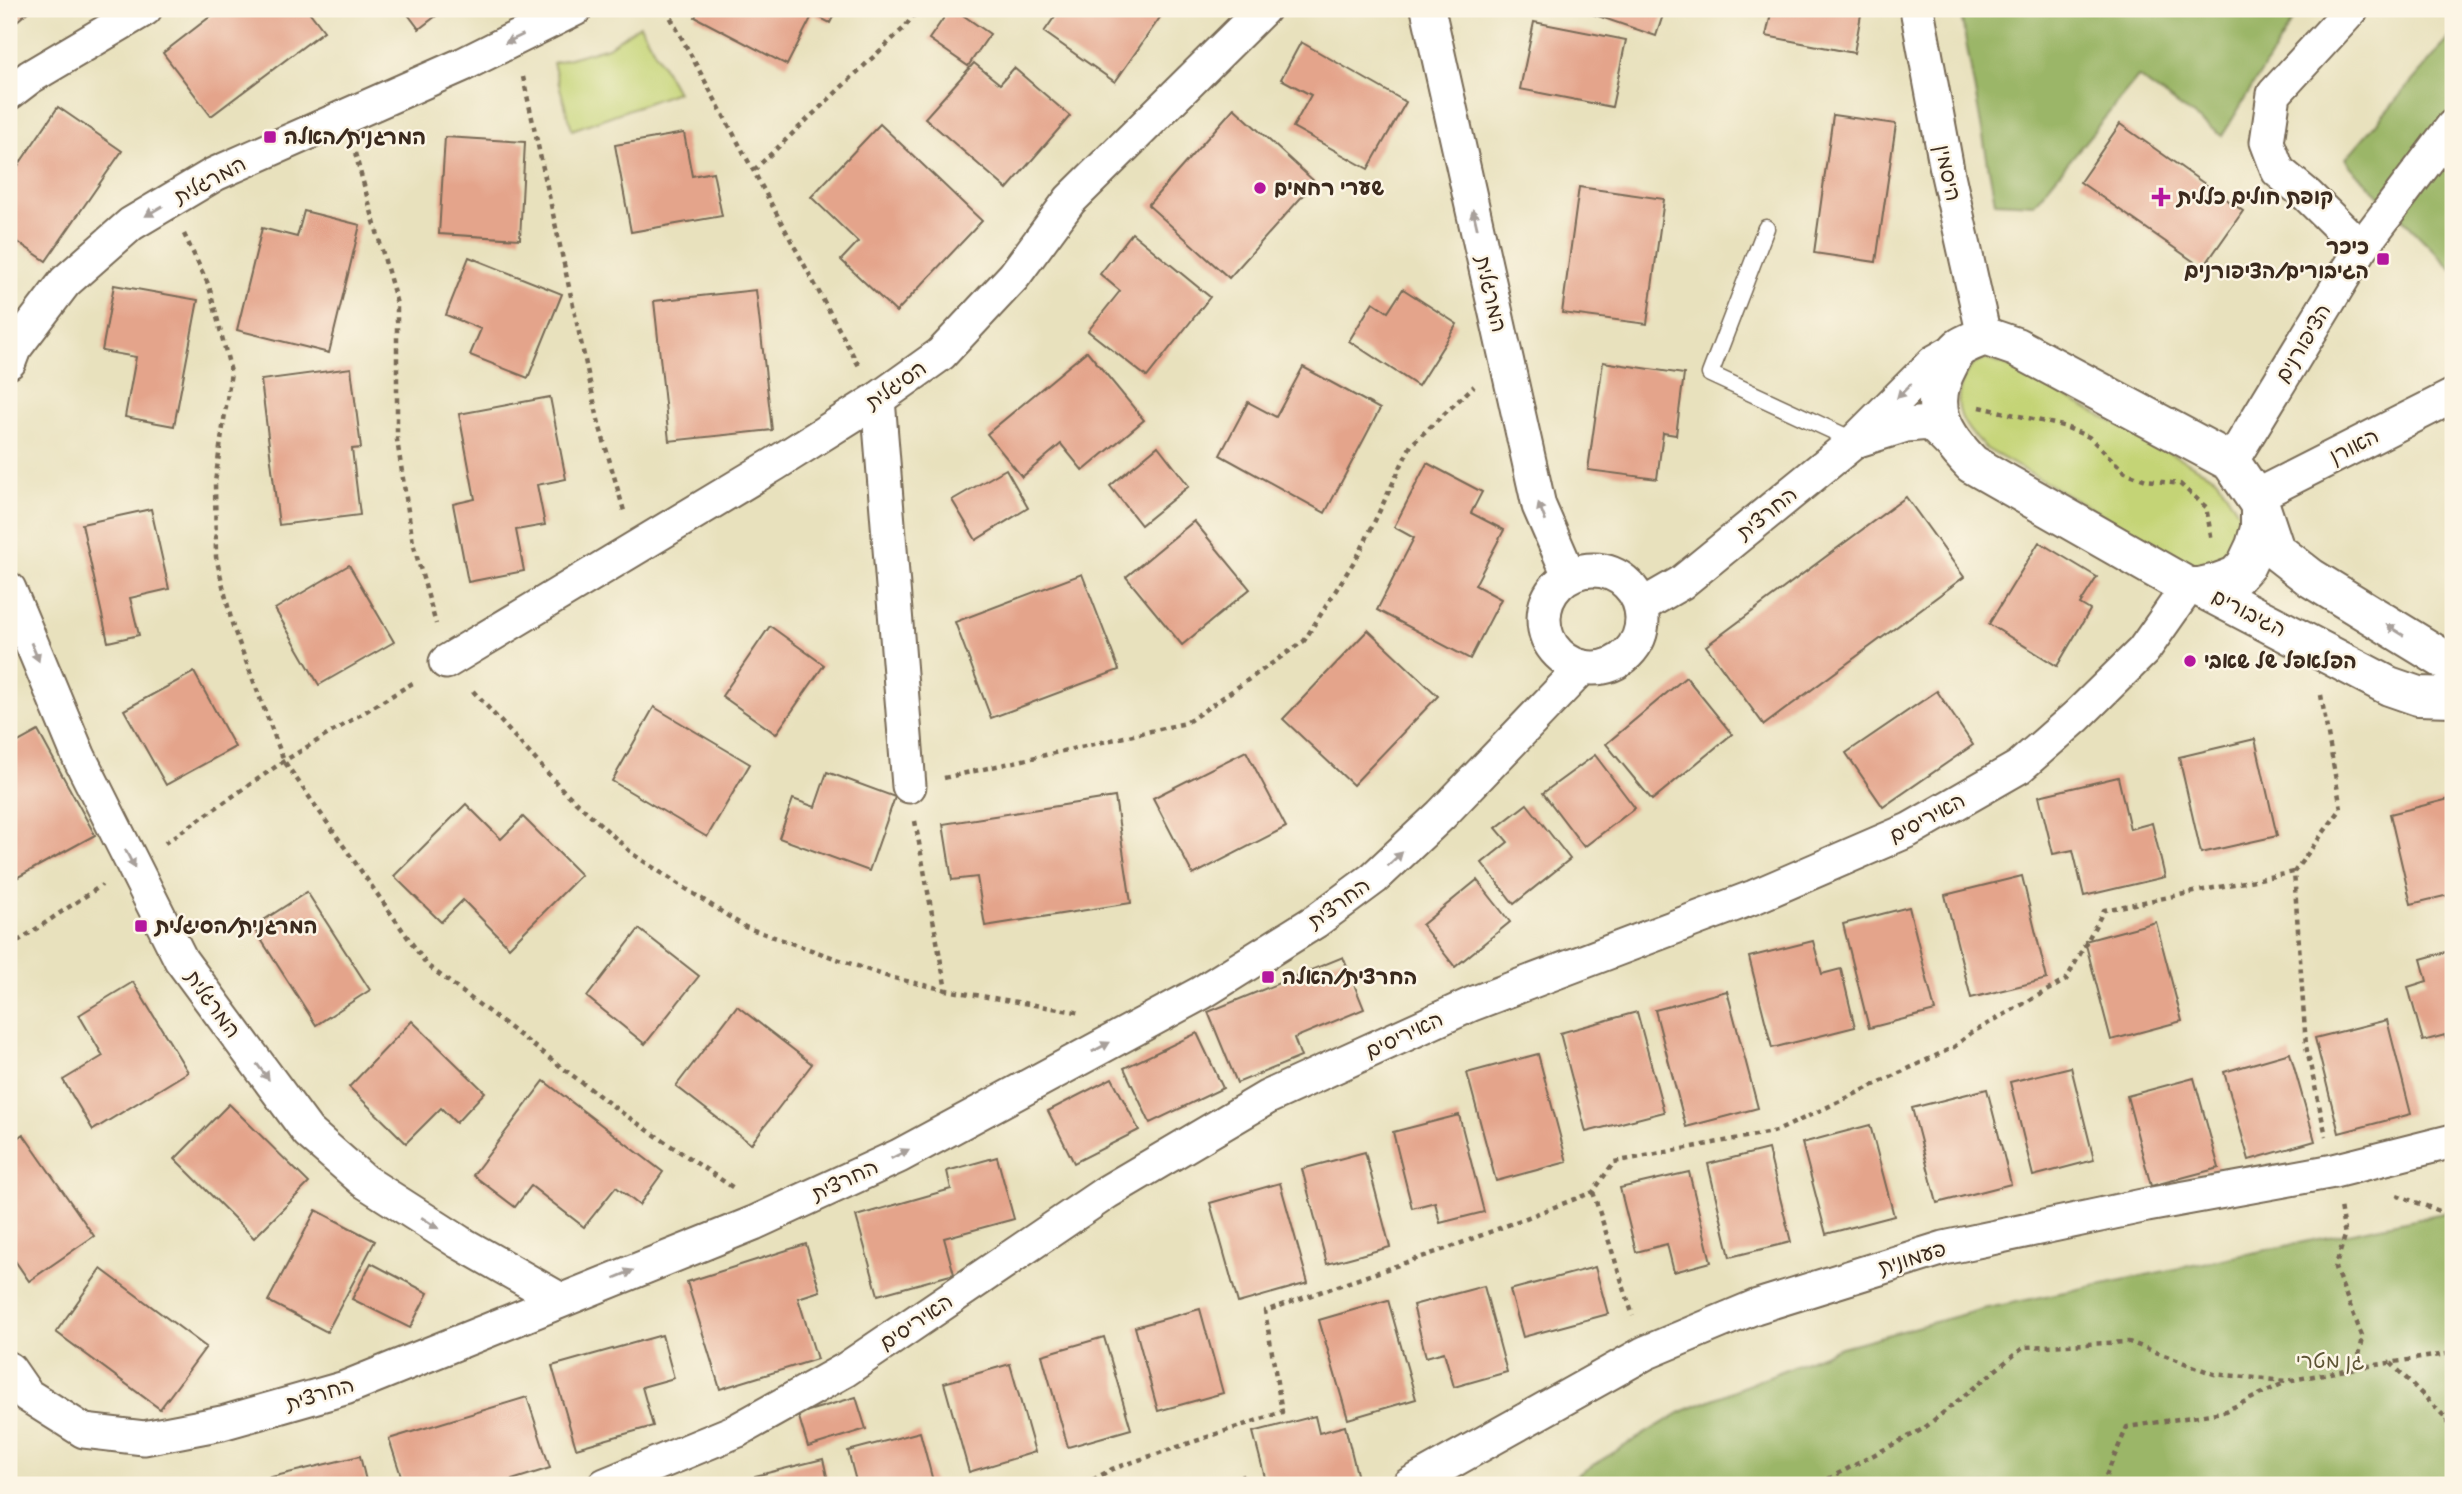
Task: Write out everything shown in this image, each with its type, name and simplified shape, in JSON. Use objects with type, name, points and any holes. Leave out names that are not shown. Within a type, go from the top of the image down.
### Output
[{"type":"street","points":[[9,93],[30,77],[145,9]]},
{"type":"street","name":"המרגלית","points":[[9,362],[14,349],[65,282],[131,224],[215,174],[464,64],[575,9]]},
{"type":"street","name":"הסיגלית","points":[[446,662],[877,399],[941,354],[1014,276],[1070,200],[1262,9]]},
{"type":"street","name":"המרגלית","points":[[1428,9],[1539,506],[1569,575]]},
{"type":"street","name":"היסמין","points":[[1917,9],[1948,175],[1971,342]]},
{"type":"street","points":[[2352,9],[2274,94],[2267,142],[2278,171],[2307,195],[2361,248]]},
{"type":"street","name":"הציפורנים","points":[[2231,462],[2361,248],[2453,126]]},
{"type":"street","points":[[1938,397],[1941,378],[1971,342],[2016,347],[2231,462]]},
{"type":"street","name":"החרצית","points":[[1642,606],[1681,583],[1855,441],[1934,362],[1971,342]]},
{"type":"street","name":"האורן","points":[[2258,500],[2453,396]]},
{"type":"street","name":"הגיבורים","points":[[1938,397],[1941,422],[1951,442],[1972,464],[2389,686],[2445,677]]},
{"type":"street","points":[[877,399],[909,786]]},
{"type":"street","name":"החרצית","points":[[1855,441],[1906,425],[1930,424],[1972,464]]},
{"type":"street","name":"הגיבורים","points":[[2231,462],[2258,500],[2274,550],[2445,677]]},
{"type":"street","points":[[2201,586],[2236,576],[2246,565],[2260,528],[2258,500]]},
{"type":"street","points":[[1585,570],[1602,570],[1619,576],[1634,591],[1642,606],[1640,637],[1630,652],[1617,663],[1600,668],[1583,667],[1567,661],[1554,649],[1546,634],[1543,617],[1546,601],[1555,586],[1569,575],[1585,570]]},
{"type":"street","name":"האיריסים","points":[[605,1485],[736,1431],[845,1370],[1107,1192],[1268,1097],[1472,1004],[1754,897],[1920,824],[2019,767],[2143,651],[2201,586]]},
{"type":"street","name":"המרגלית","points":[[9,589],[79,757],[181,960],[308,1132],[364,1181],[459,1242],[561,1300]]},
{"type":"street","name":"החרצית","points":[[9,1370],[27,1395],[84,1431],[144,1438],[222,1423],[345,1388],[772,1214],[898,1156],[1201,993],[1316,921],[1374,878],[1441,815],[1583,667]]},
{"type":"street","name":"פעמונית","points":[[1409,1485],[1646,1353],[1755,1307],[1944,1248],[2147,1205],[2334,1171],[2453,1141]]},
{"type":"lane","points":[[1766,228],[1710,374],[1855,441]]},
{"type":"path","points":[[667,9],[877,399]]},
{"type":"path","points":[[754,170],[905,27],[918,9]]},
{"type":"path","points":[[515,38],[599,424],[634,549]]},
{"type":"path","points":[[169,202],[209,286],[230,372],[215,482],[216,557],[233,627],[284,761],[427,965],[618,1110],[772,1214]]},
{"type":"path","points":[[1145,1023],[946,990],[909,786],[1186,723],[1304,641],[1360,552],[1411,445],[1505,356]]},
{"type":"path","points":[[1938,397],[2063,426],[2089,437],[2125,472],[2146,480],[2180,484],[2206,507],[2201,586]]},
{"type":"path","points":[[2312,646],[2341,809],[2294,872],[2306,1046],[2334,1171],[2345,1236],[2335,1268],[2363,1338],[2356,1368]]},
{"type":"path","points":[[9,947],[284,761],[446,662]]},
{"type":"path","points":[[1084,1485],[1112,1469],[1282,1412],[1265,1311],[1451,1247],[1593,1192],[1614,1161],[1777,1131],[1954,1047],[1971,1033],[2066,980],[2104,910],[2294,872]]},
{"type":"path","points":[[1593,1192],[1646,1353]]},
{"type":"path","points":[[1809,1485],[1828,1479],[1923,1429],[2024,1348],[2129,1342],[2214,1374],[2287,1381]]},
{"type":"path","points":[[2102,1485],[2127,1427],[2223,1412],[2287,1381],[2453,1353]]},
{"type":"path","points":[[2391,1363],[2447,1419]]},
{"type":"path","points":[[2453,1401],[2447,1419],[2453,1446]]},
{"type":"path","points":[[1828,1479],[1853,1485]]},
{"type":"green space","points":[[1960,9],[2300,9],[2222,136],[2138,77],[2034,204],[1995,202]]},
{"type":"green space","points":[[640,25],[677,92],[572,130],[553,63],[608,47]]},
{"type":"green space","points":[[2453,34],[2453,270],[2351,167],[2346,158]]},
{"type":"green space","points":[[1986,359],[2008,366],[2217,478],[2240,515],[2233,546],[2215,561],[2193,566],[1985,448],[1966,425],[1958,404],[1967,372],[1974,364]]},
{"type":"green space","name":"גן מטרי","points":[[2453,1211],[2453,1485],[2286,1485],[2282,1474],[2245,1485],[1560,1485],[1681,1412],[1838,1348],[1983,1309]]},
{"type":"building","points":[[9,9],[31,9],[9,28]]},
{"type":"building","points":[[220,9],[307,9],[324,31],[211,116],[163,53]]},
{"type":"building","points":[[404,9],[445,9],[419,29]]},
{"type":"building","points":[[699,9],[837,9],[830,23],[813,14],[787,65],[695,17]]},
{"type":"building","points":[[950,9],[954,9],[990,34],[968,66],[929,39]]},
{"type":"building","points":[[1060,9],[1151,9],[1161,16],[1115,82],[1044,32]]},
{"type":"building","points":[[1591,9],[1665,9],[1656,36],[1589,13]]},
{"type":"building","points":[[1772,9],[1862,9],[1854,53],[1766,36]]},
{"type":"building","points":[[1534,22],[1626,40],[1612,107],[1520,89]]},
{"type":"building","points":[[1301,42],[1406,102],[1368,169],[1293,127],[1311,95],[1281,79]]},
{"type":"building","points":[[974,63],[1000,84],[1014,68],[1070,116],[1007,189],[925,118]]},
{"type":"building","points":[[58,107],[122,151],[46,261],[9,236],[9,179]]},
{"type":"building","points":[[1234,108],[1315,182],[1229,278],[1148,205]]},
{"type":"building","points":[[1833,115],[1896,124],[1876,262],[1814,253]]},
{"type":"building","points":[[880,124],[982,221],[896,312],[841,260],[858,242],[811,197]]},
{"type":"building","name":"קופת חולים כללית","points":[[2120,124],[2243,211],[2203,268],[2080,182]]},
{"type":"building","points":[[684,133],[692,176],[713,172],[722,216],[631,232],[615,145]]},
{"type":"building","points":[[445,137],[525,142],[520,239],[439,234]]},
{"type":"building","points":[[1579,187],[1664,199],[1647,324],[1562,313]]},
{"type":"building","points":[[304,211],[360,225],[329,353],[237,330],[262,228],[297,237]]},
{"type":"building","points":[[1132,233],[1210,297],[1147,377],[1088,331],[1120,291],[1100,274]]},
{"type":"building","points":[[469,257],[562,294],[528,378],[470,355],[481,329],[446,315]]},
{"type":"building","points":[[114,285],[198,300],[174,426],[125,417],[136,357],[102,351]]},
{"type":"building","points":[[1403,289],[1457,324],[1418,386],[1349,341],[1373,302],[1388,312]]},
{"type":"building","points":[[756,290],[772,430],[669,441],[654,301]]},
{"type":"building","points":[[1087,351],[1144,420],[1083,471],[1061,444],[1022,477],[987,434]]},
{"type":"building","points":[[1603,362],[1684,374],[1676,435],[1663,433],[1657,479],[1588,470]]},
{"type":"building","points":[[1303,367],[1380,409],[1325,513],[1220,455],[1248,402],[1276,417]]},
{"type":"building","points":[[351,368],[361,448],[352,449],[360,515],[279,525],[261,380]]},
{"type":"building","points":[[550,397],[566,479],[537,485],[545,525],[516,530],[524,571],[468,582],[453,504],[475,499],[459,414]]},
{"type":"building","points":[[1158,446],[1189,486],[1141,525],[1110,486]]},
{"type":"building","points":[[1427,463],[1482,492],[1471,513],[1504,530],[1475,585],[1501,599],[1470,659],[1377,610],[1414,538],[1394,527]]},
{"type":"building","points":[[1006,469],[1028,508],[976,540],[952,500]]},
{"type":"building","points":[[1906,497],[1964,577],[1764,725],[1706,646]]},
{"type":"building","points":[[151,509],[169,589],[130,598],[139,635],[108,642],[82,524]]},
{"type":"building","points":[[1194,521],[1250,589],[1182,645],[1126,577]]},
{"type":"building","points":[[2039,542],[2097,577],[2080,604],[2090,610],[2057,666],[1989,624]]},
{"type":"building","points":[[349,565],[394,642],[319,685],[275,609]]},
{"type":"building","points":[[1082,574],[1119,670],[991,718],[955,622]]},
{"type":"building","points":[[770,626],[824,665],[776,734],[722,696]]},
{"type":"building","points":[[1368,630],[1438,696],[1353,785],[1283,719]]},
{"type":"building","points":[[194,672],[235,747],[166,785],[124,710]]},
{"type":"building","points":[[1686,677],[1732,734],[1652,800],[1606,744]]},
{"type":"building","points":[[1937,691],[1973,745],[1883,807],[1846,753]]},
{"type":"building","points":[[654,707],[750,764],[707,837],[612,781]]},
{"type":"building","points":[[38,731],[95,835],[9,882],[9,747]]},
{"type":"building","points":[[2255,739],[2277,836],[2201,853],[2179,757]]},
{"type":"building","points":[[1246,751],[1286,827],[1193,875],[1153,798]]},
{"type":"building","points":[[1595,755],[1635,808],[1584,847],[1543,793]]},
{"type":"building","points":[[827,772],[895,797],[869,871],[779,838],[793,799],[815,807]]},
{"type":"building","points":[[2118,777],[2130,829],[2152,823],[2165,877],[2084,896],[2073,850],[2053,854],[2039,796]]},
{"type":"building","points":[[1115,797],[1131,903],[985,926],[977,877],[952,880],[943,824]]},
{"type":"building","points":[[2453,798],[2453,894],[2411,904],[2390,814]]},
{"type":"building","points":[[466,804],[501,839],[523,817],[581,875],[509,947],[463,900],[441,922],[394,876]]},
{"type":"building","points":[[1527,804],[1570,859],[1514,904],[1482,863],[1508,842],[1496,828]]},
{"type":"building","points":[[2022,876],[2047,979],[1971,998],[1945,895]]},
{"type":"building","points":[[1477,880],[1510,922],[1455,967],[1422,925]]},
{"type":"building","points":[[307,892],[370,990],[316,1025],[253,927]]},
{"type":"building","points":[[1909,907],[1935,1011],[1869,1028],[1843,924]]},
{"type":"building","points":[[2156,922],[2182,1021],[2111,1040],[2085,941]]},
{"type":"building","points":[[639,929],[699,976],[645,1044],[587,997]]},
{"type":"building","points":[[1813,941],[1822,974],[1841,969],[1855,1027],[1772,1048],[1749,957]]},
{"type":"building","points":[[2453,950],[2453,1063],[2445,1035],[2423,1041],[2408,987],[2427,981],[2421,959]]},
{"type":"building","points":[[1343,957],[1364,1009],[1294,1038],[1301,1057],[1237,1083],[1208,1012]]},
{"type":"building","points":[[133,982],[188,1072],[93,1130],[63,1080],[103,1056],[79,1015]]},
{"type":"building","points":[[1727,991],[1758,1108],[1686,1127],[1655,1010]]},
{"type":"building","points":[[737,1006],[812,1064],[751,1144],[676,1086]]},
{"type":"building","points":[[1637,1012],[1664,1112],[1586,1132],[1560,1033]]},
{"type":"building","points":[[2387,1020],[2411,1114],[2339,1133],[2315,1038]]},
{"type":"building","points":[[412,1021],[485,1092],[456,1123],[441,1108],[406,1143],[349,1087]]},
{"type":"building","points":[[1197,1033],[1223,1088],[1150,1123],[1124,1068]]},
{"type":"building","points":[[2290,1053],[2315,1141],[2249,1160],[2224,1072]]},
{"type":"building","points":[[1538,1054],[1567,1162],[1496,1181],[1467,1073]]},
{"type":"building","points":[[2071,1067],[2094,1160],[2033,1176],[2010,1082]]},
{"type":"building","points":[[1112,1078],[1139,1130],[1074,1163],[1048,1111]]},
{"type":"building","points":[[2194,1078],[2219,1168],[2151,1186],[2127,1096]]},
{"type":"building","points":[[544,1081],[663,1172],[639,1205],[616,1187],[584,1227],[531,1186],[515,1207],[473,1175]]},
{"type":"building","points":[[1987,1089],[2011,1184],[1937,1203],[1912,1108]]},
{"type":"building","points":[[229,1104],[309,1183],[254,1238],[175,1159]]},
{"type":"building","points":[[1459,1115],[1484,1212],[1440,1223],[1435,1202],[1412,1208],[1393,1132]]},
{"type":"building","points":[[1870,1125],[1894,1216],[1826,1234],[1802,1143]]},
{"type":"building","points":[[23,1134],[94,1236],[29,1281],[9,1252],[9,1144]]},
{"type":"building","points":[[1768,1149],[1791,1242],[1730,1257],[1708,1164]]},
{"type":"building","points":[[1365,1152],[1390,1247],[1327,1264],[1302,1169]]},
{"type":"building","points":[[997,1157],[1014,1219],[944,1238],[954,1274],[878,1295],[856,1216],[951,1189],[947,1171]]},
{"type":"building","points":[[1689,1172],[1711,1262],[1674,1272],[1667,1244],[1636,1252],[1620,1188]]},
{"type":"building","points":[[1280,1183],[1308,1283],[1238,1303],[1210,1203]]},
{"type":"building","points":[[316,1210],[375,1241],[327,1332],[268,1301]]},
{"type":"building","points":[[806,1244],[820,1291],[798,1298],[817,1359],[720,1389],[687,1282]]},
{"type":"building","points":[[371,1263],[428,1293],[410,1328],[352,1299]]},
{"type":"building","points":[[1595,1267],[1608,1314],[1523,1337],[1510,1290]]},
{"type":"building","points":[[101,1269],[206,1347],[160,1409],[56,1332]]},
{"type":"building","points":[[1484,1286],[1507,1372],[1454,1387],[1444,1352],[1426,1357],[1413,1305]]},
{"type":"building","points":[[1388,1300],[1416,1399],[1348,1419],[1319,1320]]},
{"type":"building","points":[[1200,1309],[1223,1393],[1158,1411],[1135,1327]]},
{"type":"building","points":[[662,1335],[674,1378],[642,1387],[653,1426],[576,1448],[552,1366]]},
{"type":"building","points":[[1104,1337],[1131,1429],[1068,1447],[1042,1355]]},
{"type":"building","points":[[1010,1364],[1035,1452],[969,1472],[944,1383]]},
{"type":"building","points":[[527,1397],[550,1468],[496,1485],[404,1485],[389,1439]]},
{"type":"building","points":[[856,1397],[866,1429],[808,1447],[798,1414]]},
{"type":"building","points":[[1315,1416],[1319,1433],[1345,1426],[1359,1482],[1345,1485],[1267,1485],[1253,1432]]},
{"type":"building","points":[[920,1432],[934,1485],[857,1485],[848,1451]]},
{"type":"building","points":[[360,1456],[367,1485],[242,1485],[242,1484]]},
{"type":"building","points":[[823,1459],[829,1485],[757,1485],[755,1476]]},
{"type":"building","points":[[1243,1475],[1246,1485],[1208,1485],[1208,1484]]},
{"type":"place","name":"המרגנית/האלה","points":[[270,137]]},
{"type":"place","name":"שערי רחמים","points":[[1260,188]]},
{"type":"place","name":"קופת חולים כללית","points":[[2161,197]]},
{"type":"place","name":"כיכר הגיבורים/הציפורנים","points":[[2383,259]]},
{"type":"place","name":"הפלאפל של שאבי","points":[[2190,661]]},
{"type":"place","name":"המרגנית/הסיגלית","points":[[141,926]]},
{"type":"place","name":"החרצית/האלה","points":[[1268,977]]}]
